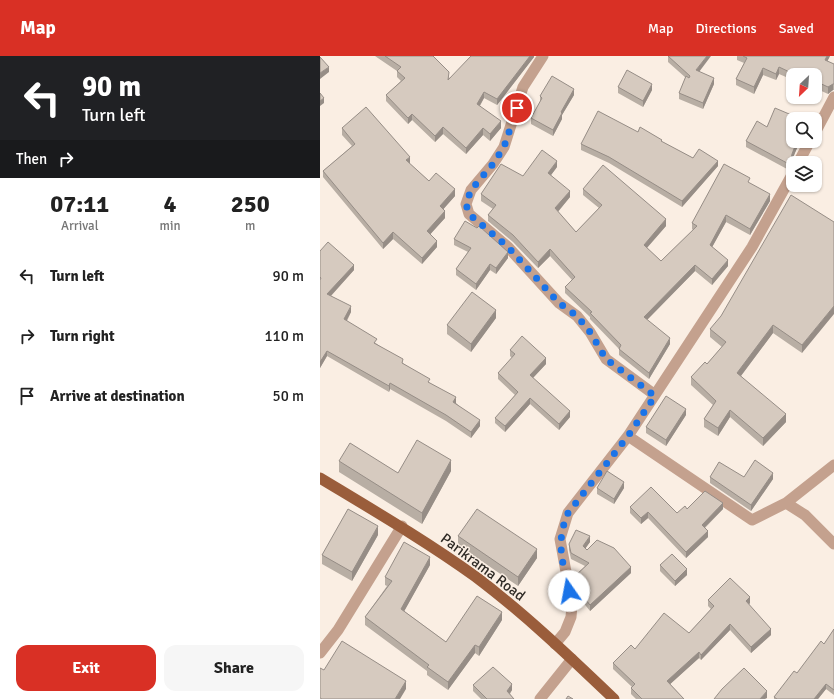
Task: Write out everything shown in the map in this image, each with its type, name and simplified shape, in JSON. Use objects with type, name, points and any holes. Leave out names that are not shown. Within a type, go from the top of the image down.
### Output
[{"type":"main road","name":"Parikrama Road","points":[[320,478],[402,526],[477,578],[572,659],[614,699]]},
{"type":"street","points":[[543,56],[523,87],[504,147],[493,164],[471,190],[466,204],[469,214],[508,247],[559,303],[577,316],[590,332],[606,359],[655,396]]},
{"type":"street","points":[[822,119],[834,97]]},
{"type":"street","points":[[555,644],[565,632],[571,617],[572,605],[561,552],[560,539],[563,524],[568,513],[628,436],[655,396],[752,247],[786,186]]},
{"type":"street","points":[[628,436],[752,520],[786,503],[834,465]]},
{"type":"street","points":[[786,503],[805,515],[834,544]]},
{"type":"street","points":[[320,653],[338,630],[402,526]]},
{"type":"street","points":[[540,699],[572,659]]},
{"type":"building","points":[[385,56],[433,56],[449,72],[448,80],[471,56],[530,56],[497,99],[484,92],[477,104],[501,121],[490,134],[483,128],[466,148],[443,127],[435,136],[412,114],[408,118],[386,95],[405,78],[397,71],[401,67]]},
{"type":"building","points":[[668,56],[707,56],[696,70],[714,78],[703,103],[679,93],[686,76],[689,78],[690,76]]},
{"type":"building","points":[[743,56],[827,56],[825,60],[834,64],[834,84],[828,87],[822,84],[822,68],[786,68],[786,70],[779,67],[776,74],[763,68],[754,87],[736,79],[747,58]]},
{"type":"building","points":[[320,57],[329,67],[320,73]]},
{"type":"building","points":[[627,70],[652,84],[643,101],[618,87]]},
{"type":"building","points":[[552,76],[574,89],[553,130],[531,118],[542,98],[540,96]]},
{"type":"building","points":[[320,93],[324,98],[320,101]]},
{"type":"building","points":[[366,107],[410,157],[406,160],[429,181],[436,173],[455,189],[440,206],[445,211],[427,231],[437,241],[422,258],[393,232],[383,243],[323,171],[355,144],[342,128]]},
{"type":"building","points":[[775,108],[786,113],[786,148],[794,148],[792,156],[786,156],[786,162],[746,141],[757,121],[767,127]]},
{"type":"building","points":[[598,111],[638,132],[640,127],[662,140],[661,141],[693,158],[699,149],[718,161],[682,201],[609,157],[581,144]]},
{"type":"building","points":[[542,150],[557,161],[548,173],[570,191],[555,208],[576,232],[602,205],[583,189],[603,165],[666,219],[644,245],[661,261],[697,226],[692,223],[724,164],[750,178],[748,182],[770,194],[750,229],[726,215],[710,245],[728,260],[712,279],[695,265],[644,317],[670,338],[649,373],[619,349],[621,345],[590,313],[592,312],[565,287],[575,277],[550,249],[538,262],[513,235],[488,215],[496,205],[481,194],[501,164],[523,176]]},
{"type":"building","points":[[791,195],[834,222],[834,306],[802,345],[773,325],[737,373],[786,414],[763,438],[730,410],[718,428],[704,419],[716,401],[691,377],[705,362],[707,364],[726,342],[710,329],[721,316]]},
{"type":"building","points":[[465,221],[477,228],[479,226],[508,252],[496,268],[490,264],[476,284],[456,269],[471,248],[454,239]]},
{"type":"building","points":[[328,242],[354,265],[327,294],[351,306],[344,319],[377,339],[374,343],[403,359],[402,363],[430,379],[428,382],[456,397],[453,402],[480,420],[471,432],[446,415],[390,383],[389,386],[327,351],[320,362],[320,251]]},
{"type":"building","points":[[472,292],[496,310],[471,344],[447,325]]},
{"type":"building","points":[[522,336],[546,358],[530,375],[570,411],[559,424],[530,398],[505,426],[495,418],[518,392],[498,373],[515,354],[510,350]]},
{"type":"building","points":[[666,396],[686,409],[666,440],[646,427]]},
{"type":"building","points":[[417,440],[451,460],[422,513],[339,461],[350,443],[398,473]]},
{"type":"building","points":[[755,460],[773,473],[751,505],[710,477],[719,462],[744,477]]},
{"type":"building","points":[[607,471],[624,482],[614,499],[597,488]]},
{"type":"building","points":[[651,487],[677,513],[685,506],[687,509],[705,491],[723,503],[702,525],[708,531],[686,552],[648,512],[641,518],[630,507]]},
{"type":"building","points":[[348,509],[378,526],[352,572],[322,555]]},
{"type":"building","points":[[477,509],[537,549],[518,577],[458,536]]},
{"type":"building","points":[[576,530],[590,536],[583,546],[587,550],[597,540],[614,548],[631,567],[590,605],[578,590],[575,576],[589,563],[571,553],[569,544]]},
{"type":"building","points":[[404,542],[430,557],[401,609],[446,642],[477,596],[502,612],[479,647],[475,645],[448,682],[427,667],[429,665],[365,617],[392,581],[385,577]]},
{"type":"building","points":[[672,554],[687,569],[675,581],[660,565]]},
{"type":"building","points":[[730,578],[750,597],[746,601],[771,629],[751,647],[730,624],[701,655],[699,652],[667,681],[684,699],[642,699],[631,688],[635,684],[613,663],[631,645],[635,649],[664,613],[689,633],[714,606],[708,600]]},
{"type":"building","points":[[834,629],[834,690],[826,684],[814,699],[777,699],[774,697],[794,671],[797,673],[821,641],[824,644]]},
{"type":"building","points":[[342,641],[406,681],[395,699],[320,698],[320,668],[324,670]]},
{"type":"building","points":[[493,667],[512,684],[507,691],[514,699],[487,699],[473,685]]},
{"type":"building","points":[[744,668],[767,691],[760,699],[714,699],[722,689]]},
{"type":"building","points":[[568,696],[573,699],[566,699]]},
{"type":"route","points":[[517,108],[504,147],[493,164],[471,190],[466,204],[469,214],[484,225],[508,247],[559,303],[577,316],[590,332],[606,359],[626,376],[655,396],[628,436],[568,513],[563,524],[560,539],[561,552],[569,591]]}]
